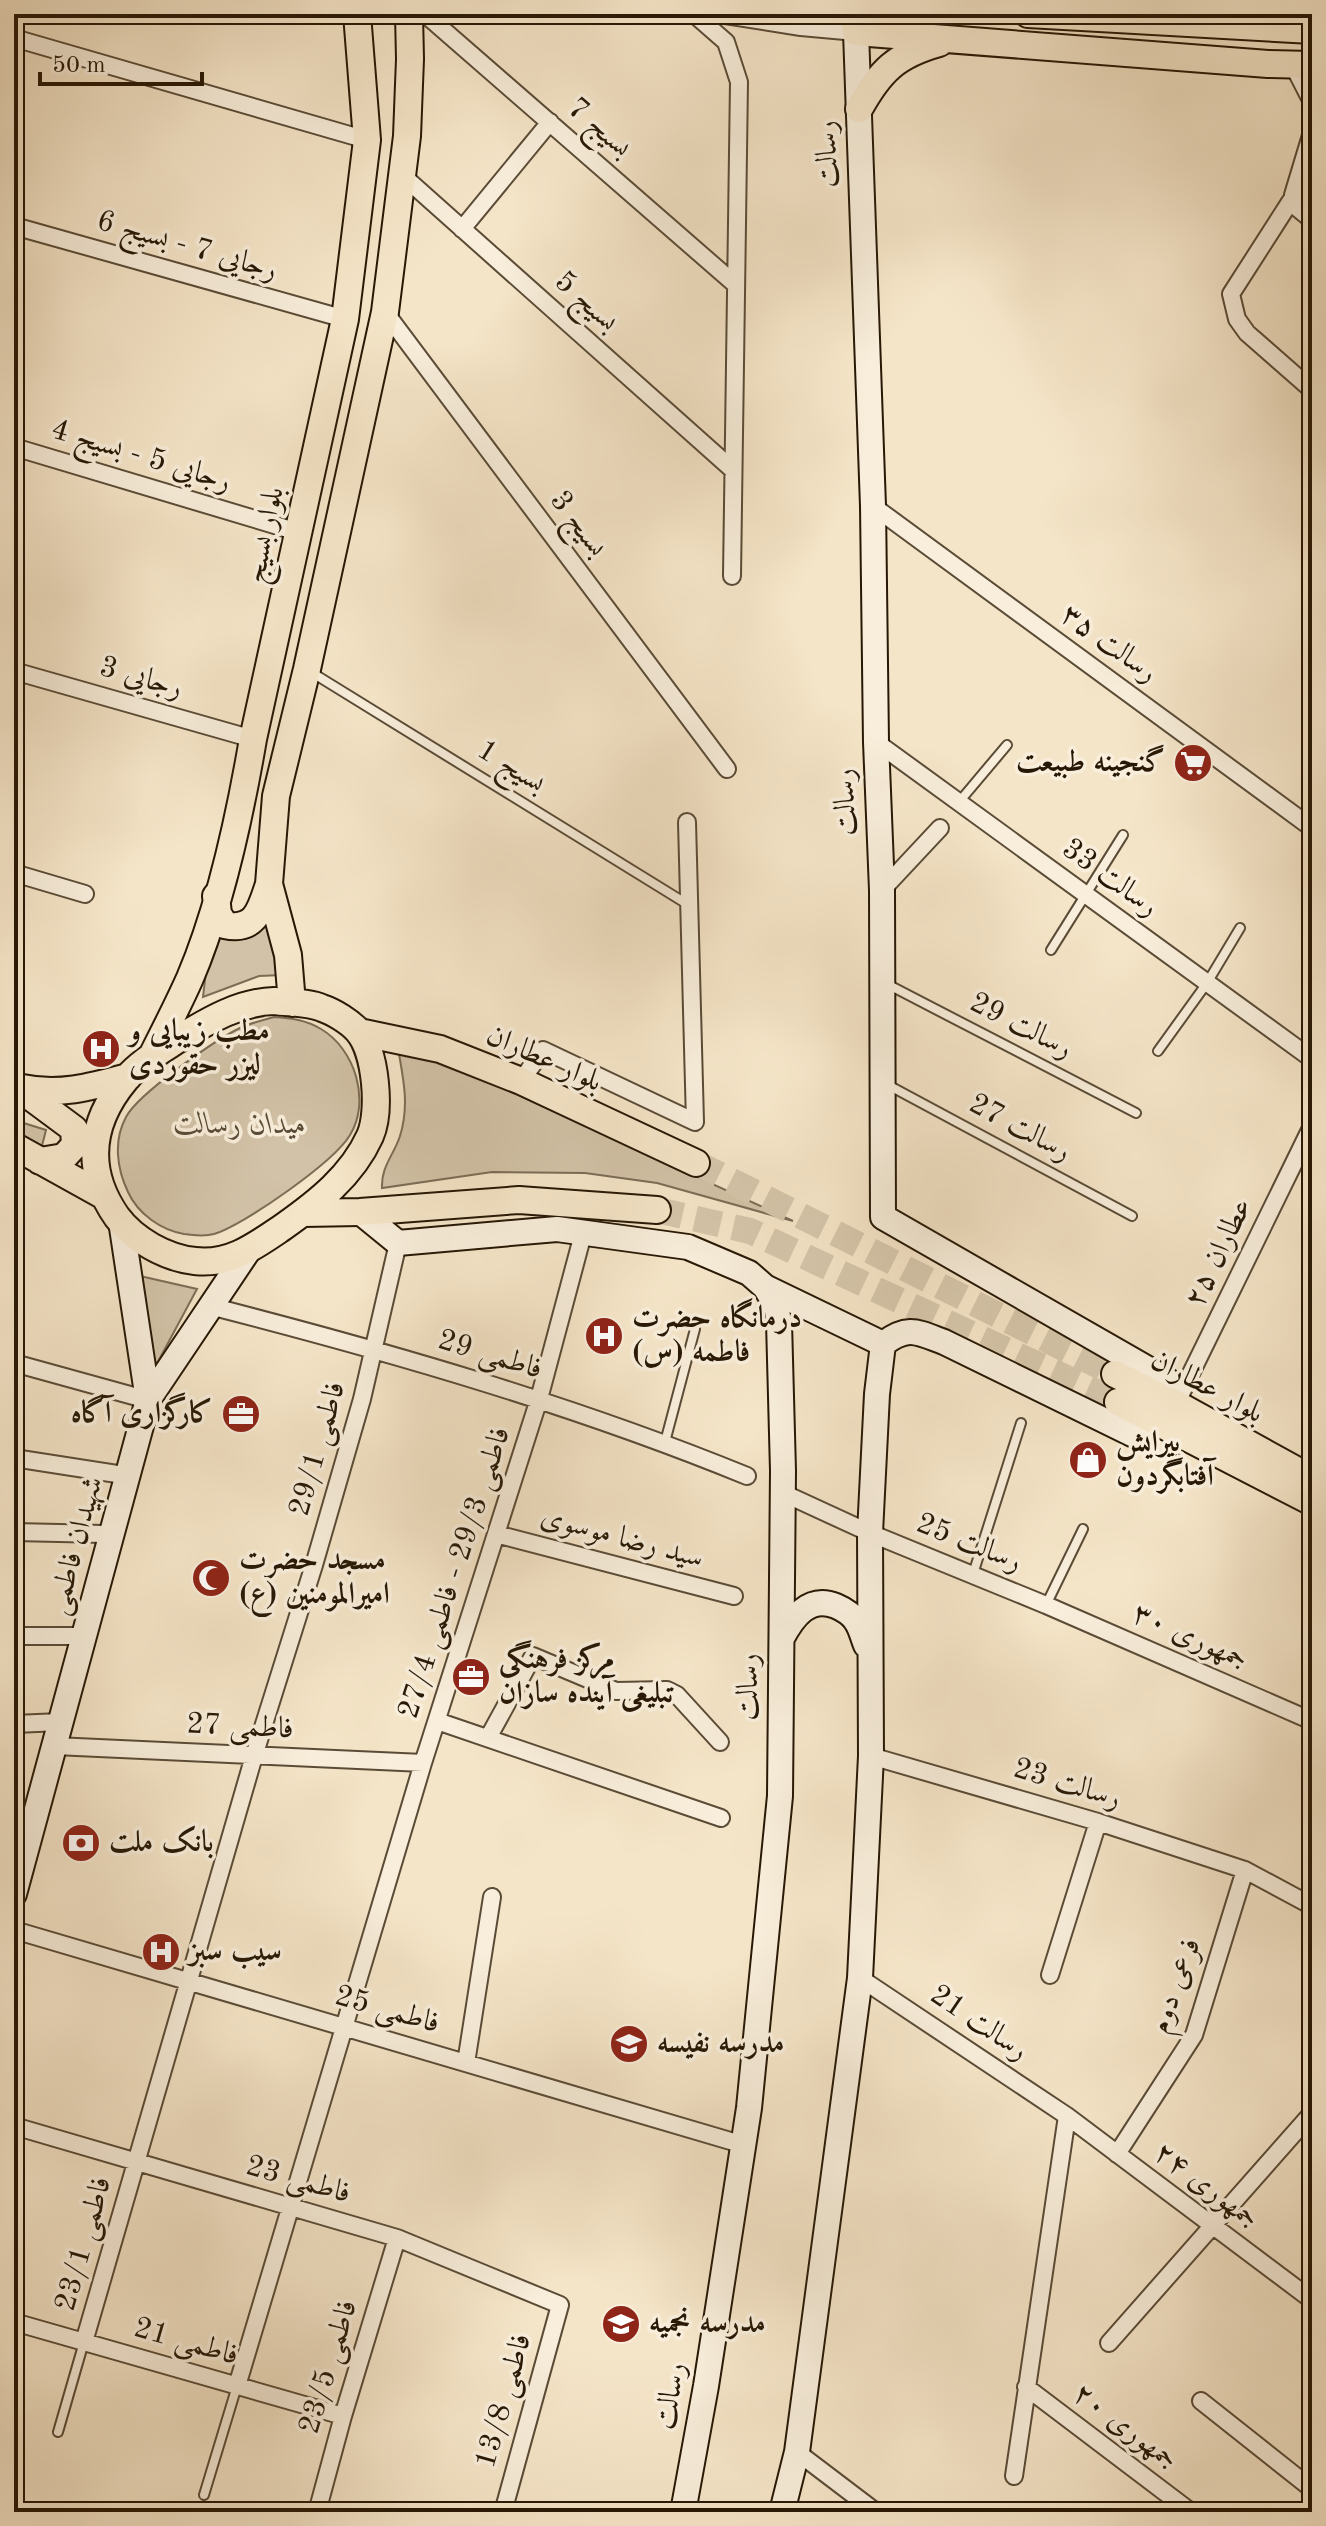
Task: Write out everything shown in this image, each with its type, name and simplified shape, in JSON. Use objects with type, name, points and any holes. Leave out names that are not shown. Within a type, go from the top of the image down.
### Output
[{"type":"main road","name":"بلوار بسیج","points":[[152,1056],[191,976],[242,804],[253,739],[345,319],[367,140],[357,14]]},
{"type":"main road","points":[[216,896],[218,914],[225,925],[237,928],[253,920],[261,909],[269,884],[276,796],[385,312],[409,90],[409,14]]},
{"type":"main road","points":[[1028,14],[1312,30]]},
{"type":"main road","points":[[856,23],[951,40],[1303,65]]},
{"type":"main road","points":[[859,109],[873,84],[889,65],[913,50],[951,40]]},
{"type":"main road","points":[[269,884],[288,955],[292,1003]]},
{"type":"main road","points":[[252,1002],[321,1007],[359,1032],[374,1072],[377,1105],[370,1135],[334,1189],[248,1251],[220,1261],[194,1261],[169,1255],[147,1243],[121,1221],[104,1196],[95,1170],[93,1152],[108,1105],[128,1077],[152,1056],[200,1025],[252,1002]]},
{"type":"main road","name":"بلوار عطاران","points":[[359,1032],[440,1049],[521,1081],[696,1163]]},
{"type":"main road","points":[[15,1086],[57,1093],[128,1077]]},
{"type":"main road","points":[[15,1086],[74,1129],[75,1145],[64,1157],[40,1161]]},
{"type":"main road","points":[[14,1146],[104,1196]]},
{"type":"main road","points":[[303,1213],[360,1212],[519,1200],[657,1210]]},
{"type":"main road","name":"بلوار عطاران","points":[[1115,1374],[1167,1413],[1312,1502]]},
{"type":"main road","name":"بلوار عطاران","points":[[1118,1402],[1167,1413],[1309,1471]]},
{"type":"street","name":"بسیج 7","points":[[425,14],[736,285]]},
{"type":"street","points":[[694,14],[726,42],[739,82],[732,576]]},
{"type":"street","points":[[719,14],[801,27],[856,23]]},
{"type":"street","name":"رسالت","points":[[856,23],[873,506],[876,742],[882,890],[883,1217],[1167,1380],[1167,1413]]},
{"type":"street","points":[[14,38],[367,140]]},
{"type":"street","points":[[1303,65],[1312,102]]},
{"type":"street","points":[[462,229],[550,122]]},
{"type":"street","points":[[1290,202],[1312,132]]},
{"type":"street","name":"بسیج 5","points":[[402,175],[733,470]]},
{"type":"street","points":[[1312,176],[1290,202],[1231,294],[1237,319],[1247,333],[1312,390]]},
{"type":"street","points":[[1290,202],[1312,220]]},
{"type":"street","name":"رجایی 7 - بسیج 6","points":[[14,226],[345,319]]},
{"type":"street","name":"بسیج 3","points":[[385,312],[727,769]]},
{"type":"street","name":"رجایی 5 - بسیج 4","points":[[14,447],[298,532]]},
{"type":"street","name":"رسالت ۳۵","points":[[873,506],[1312,828]]},
{"type":"street","name":"رجایی 3","points":[[14,671],[253,739]]},
{"type":"street","name":"رسالت 33","points":[[876,742],[1312,1059]]},
{"type":"street","points":[[521,1081],[543,1050],[695,1122],[687,822]]},
{"type":"street","points":[[882,890],[940,828]]},
{"type":"street","points":[[14,873],[85,894]]},
{"type":"street","name":"عطاران ۲۵","points":[[1167,1413],[1312,1126]]},
{"type":"street","points":[[360,1212],[398,1243],[557,1229],[688,1247],[749,1273],[765,1287],[883,1344]]},
{"type":"street","points":[[121,1221],[148,1400]]},
{"type":"street","name":"فاطمی 29/3 - فاطمی 27/4","points":[[237,2386],[423,1763],[539,1399],[583,1234]]},
{"type":"street","name":"فاطمی 29/1","points":[[224,1869],[254,1756],[314,1565],[376,1349],[398,1243]]},
{"type":"street","points":[[148,1400],[248,1251]]},
{"type":"street","name":"رسالت","points":[[683,2512],[744,2145],[780,1796],[783,1493],[779,1322],[776,1305],[765,1287]]},
{"type":"street","name":"فاطمی 29","points":[[210,1306],[376,1349],[539,1399],[665,1442],[747,1476]]},
{"type":"street","points":[[782,2512],[797,2452],[860,1978],[871,1756],[870,1533],[877,1394],[883,1344],[896,1334],[912,1331],[944,1342],[1134,1435],[1167,1413]]},
{"type":"street","points":[[14,1363],[148,1400]]},
{"type":"street","name":"شهیدان فاطمی","points":[[14,1894],[148,1400]]},
{"type":"street","points":[[14,1458],[128,1478]]},
{"type":"street","name":"رسالت 25","points":[[783,1493],[870,1533],[1046,1605]]},
{"type":"street","points":[[14,1532],[104,1534],[112,1537]]},
{"type":"street","name":"سید رضا موسوی","points":[[496,1534],[734,1596]]},
{"type":"street","points":[[781,1639],[792,1619],[806,1606],[826,1602],[842,1609],[856,1621],[870,1655]]},
{"type":"street","name":"جمهوری ۳۰","points":[[1046,1605],[1312,1721]]},
{"type":"street","points":[[14,1636],[85,1636]]},
{"type":"street","points":[[488,1738],[533,1656],[616,1691],[667,1690],[677,1695],[720,1742]]},
{"type":"street","points":[[437,1721],[721,1818]]},
{"type":"street","name":"فاطمی 27","points":[[14,1724],[58,1734],[254,1756],[423,1763]]},
{"type":"street","name":"رسالت 23","points":[[871,1756],[1098,1822],[1245,1870],[1312,1906]]},
{"type":"street","points":[[1050,1975],[1098,1822]]},
{"type":"street","name":"فاطمی 23/1","points":[[84,2342],[224,1869]]},
{"type":"street","name":"فرعی دوم","points":[[1117,2154],[1194,2035],[1245,1870]]},
{"type":"street","points":[[466,2063],[492,1897]]},
{"type":"street","name":"فاطمی 25","points":[[14,1930],[744,2145]]},
{"type":"street","name":"رسالت 21","points":[[860,1978],[1067,2116]]},
{"type":"street","points":[[1109,2343],[1312,2113]]},
{"type":"street","points":[[1014,2476],[1067,2116]]},
{"type":"street","name":"جمهوری ۲۴","points":[[1067,2116],[1312,2300]]},
{"type":"street","name":"فاطمی 23","points":[[14,2126],[397,2238],[560,2305]]},
{"type":"street","name":"فاطمی 23/5","points":[[317,2512],[397,2238]]},
{"type":"street","name":"فاطمی 13/8","points":[[503,2512],[560,2305]]},
{"type":"street","name":"فاطمی 21","points":[[14,2322],[343,2416]]},
{"type":"street","name":"جمهوری ۲۰","points":[[1026,2387],[1191,2512]]},
{"type":"street","points":[[1201,2401],[1310,2484]]},
{"type":"street","points":[[797,2452],[876,2512]]},
{"type":"lane","name":"بسیج 1","points":[[307,669],[689,905]]},
{"type":"lane","points":[[959,802],[1007,745]]},
{"type":"lane","points":[[1051,950],[1123,835]]},
{"type":"lane","points":[[1158,1051],[1207,983],[1240,928]]},
{"type":"lane","name":"رسالت 29","points":[[883,982],[1136,1113]]},
{"type":"lane","name":"رسالت 27","points":[[884,1082],[1132,1216]]},
{"type":"lane","points":[[665,1442],[695,1329]]},
{"type":"lane","points":[[972,1575],[1021,1423]]},
{"type":"lane","points":[[1046,1605],[1083,1529]]},
{"type":"lane","points":[[58,2432],[84,2342]]},
{"type":"lane","points":[[204,2495],[237,2386]]},
{"type":"green space","points":[[265,921],[282,975],[259,976],[203,997],[207,963],[216,932],[243,937]]},
{"type":"green space","name":"میدان رسالت","points":[[274,1017],[315,1026],[343,1049],[351,1062],[359,1092],[356,1122],[350,1135],[308,1176],[228,1228],[199,1236],[175,1232],[159,1225],[132,1200],[121,1174],[118,1145],[126,1117],[145,1095],[196,1055],[240,1028]]},
{"type":"green space","points":[[411,1051],[433,1056],[793,1221],[657,1183],[585,1173],[492,1172],[382,1188],[384,1173],[400,1136],[404,1115],[404,1085],[399,1054]]},
{"type":"green space","points":[[14,1120],[46,1130],[41,1150],[14,1132]]},
{"type":"green space","points":[[140,1276],[197,1289],[153,1371]]},
{"type":"tunnel","points":[[696,1163],[1115,1374]]},
{"type":"tunnel","points":[[657,1210],[750,1231],[1118,1402]]},
{"type":"place","name":"گنجینه طبیعت","points":[[1193,763]]},
{"type":"place","name":"مطب زیبایی و لیزر حقوردی","points":[[101,1049]]},
{"type":"place","name":"درمانگاه حضرت فاطمه (س)","points":[[604,1336]]},
{"type":"place","name":"کارگزاری آگاه","points":[[241,1414]]},
{"type":"place","name":"پیرایش آفتابگردون","points":[[1088,1460]]},
{"type":"place","name":"مسجد حضرت امیرالمومنین (ع)","points":[[211,1578]]},
{"type":"place","name":"مرکز فرهنگی تبلیغی آینده سازان","points":[[471,1677]]},
{"type":"place","name":"بانک ملت","points":[[81,1843]]},
{"type":"place","name":"سیب سبز","points":[[161,1952]]},
{"type":"place","name":"مدرسه نفیسه","points":[[629,2044]]},
{"type":"place","name":"مدرسه نجمیه","points":[[621,2324]]}]
